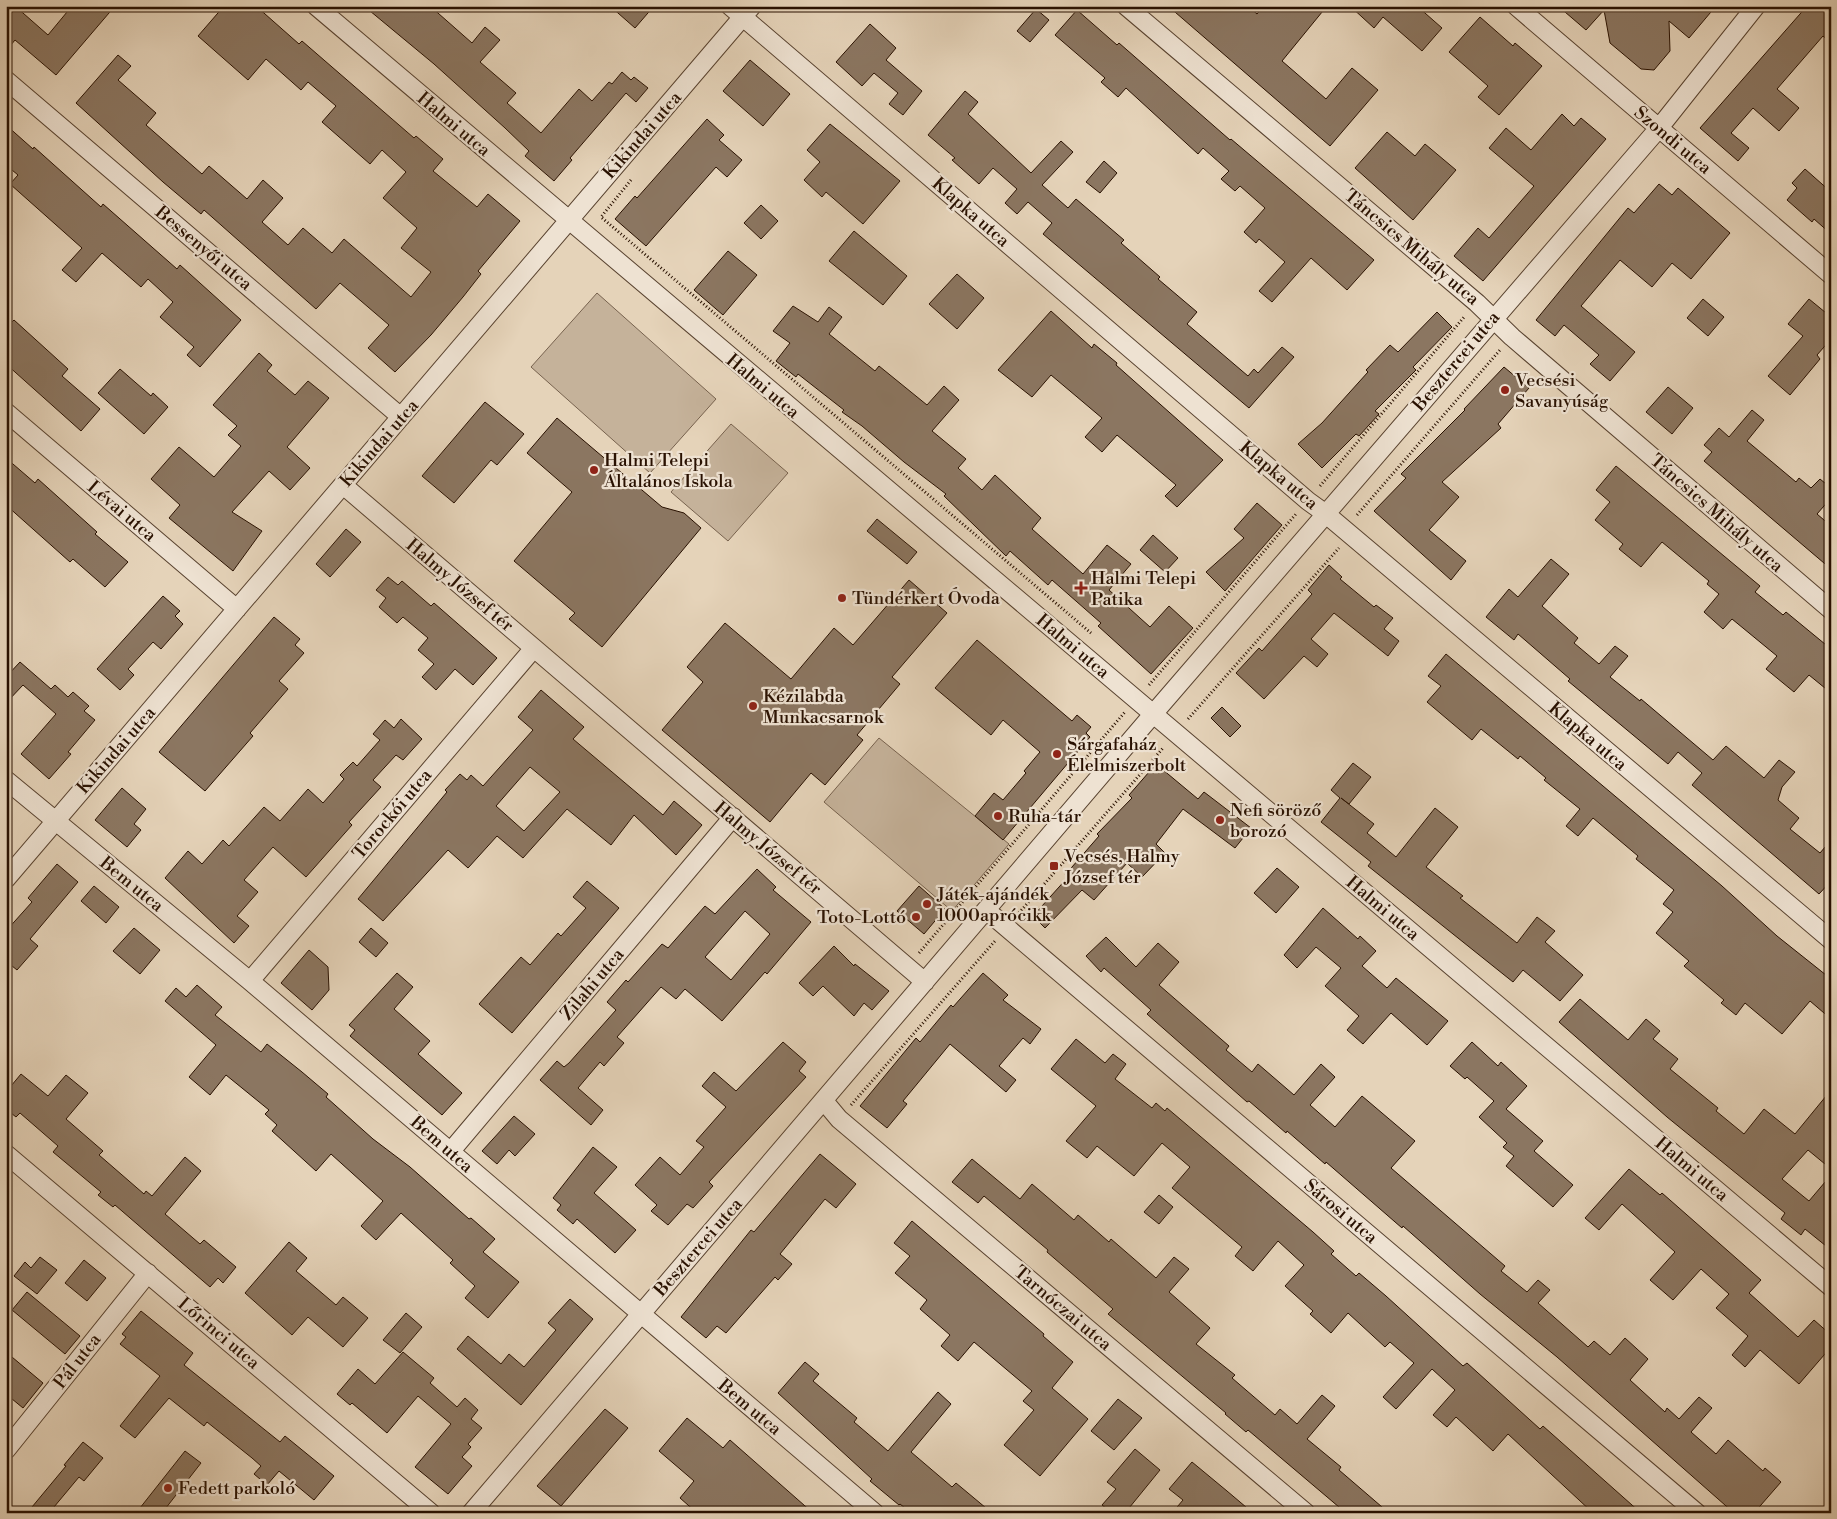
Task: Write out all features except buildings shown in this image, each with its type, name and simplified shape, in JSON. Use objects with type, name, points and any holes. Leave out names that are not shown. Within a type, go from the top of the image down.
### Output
[{"type":"street","name":"Halmi utca","points":[[316,6],[1831,1287]]},
{"type":"street","name":"Táncsics Mihály utca","points":[[1126,6],[1494,316],[1512,337],[1831,610]]},
{"type":"street","name":"Szondi utca","points":[[1516,6],[1831,275]]},
{"type":"street","name":"Besztercei utca","points":[[1154,713],[1494,316],[1658,128],[1756,6]]},
{"type":"street","name":"Kikindai utca","points":[[6,879],[568,221],[742,10]]},
{"type":"street","name":"Klapka utca","points":[[742,10],[1308,501],[1326,514],[1346,533],[1831,940]]},
{"type":"street","name":"Bessenyői utca","points":[[6,80],[401,417]]},
{"type":"street","name":"Lévai utca","points":[[6,412],[237,609]]},
{"type":"street","name":"Halmy József tér","points":[[343,485],[925,982]]},
{"type":"street","name":"Torockói utca","points":[[250,981],[534,648]]},
{"type":"street","points":[[925,982],[1154,713]]},
{"type":"street","name":"Bem utca","points":[[6,780],[250,981],[875,1513]]},
{"type":"street","name":"Zilahi utca","points":[[451,1151],[733,818]]},
{"type":"street","name":"Sárosi utca","points":[[986,910],[1697,1513]]},
{"type":"street","name":"Besztercei utca","points":[[471,1513],[925,982]]},
{"type":"street","name":"Tarnóczai utca","points":[[824,1101],[839,1119],[1306,1513]]},
{"type":"street","name":"Lőrinci utca","points":[[6,1154],[431,1513]]},
{"type":"street","name":"Pál utca","points":[[6,1450],[148,1272]]},
{"type":"path","points":[[601,217],[1097,639]]},
{"type":"path","points":[[920,952],[1477,303]]},
{"type":"path","points":[[839,1119],[1176,733],[1512,337]]},
{"type":"path","points":[[1142,677],[1150,684]]},
{"type":"shaded area","points":[[597,293],[716,399],[650,473],[531,367]]},
{"type":"shaded area","points":[[731,424],[788,473],[728,541],[671,492]]},
{"type":"shaded area","points":[[879,738],[1009,844],[952,911],[824,802]]},
{"type":"place","name":"Vecsési Savanyúság","points":[[1505,390]]},
{"type":"place","name":"Halmi Telepi Általános Iskola","points":[[594,470]]},
{"type":"place","name":"Halmi Telepi Patika","points":[[1081,588]]},
{"type":"place","name":"Tündérkert Óvoda","points":[[842,598]]},
{"type":"place","name":"Kézilabda Munkacsarnok","points":[[753,706]]},
{"type":"place","name":"Sárgafaház Élelmiszerbolt","points":[[1057,754]]},
{"type":"place","name":"Ruha-tár","points":[[998,816]]},
{"type":"place","name":"Nefi söröző borozó","points":[[1220,820]]},
{"type":"place","name":"Vecsés, Halmy József tér","points":[[1054,866]]},
{"type":"place","name":"Játék-ajándék 1000aprócikk","points":[[927,904]]},
{"type":"place","name":"Toto-Lottó","points":[[916,917]]},
{"type":"place","name":"Fedett parkoló","points":[[168,1488]]}]
